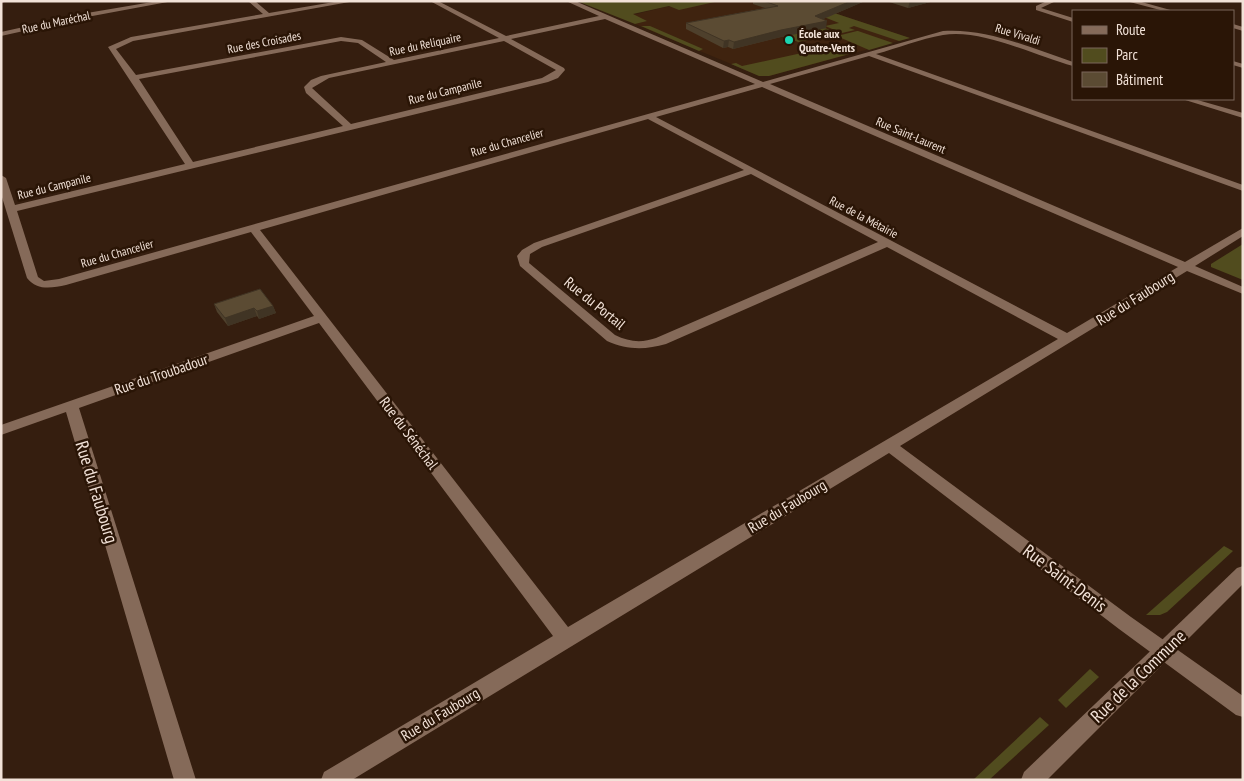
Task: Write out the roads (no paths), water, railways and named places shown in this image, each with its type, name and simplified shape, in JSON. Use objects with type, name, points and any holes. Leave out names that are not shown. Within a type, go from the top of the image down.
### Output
[{"type":"street","name":"Rue du Maréchal","points":[[1,34],[170,1]]},
{"type":"street","points":[[251,1],[268,16]]},
{"type":"street","points":[[191,166],[134,78],[112,49],[116,44],[132,39],[352,1]]},
{"type":"street","name":"Rue du Campanile","points":[[11,209],[546,80],[559,74],[561,70],[559,67],[433,1]]},
{"type":"street","name":"Rue Saint-Laurent","points":[[569,1],[1243,291]]},
{"type":"street","points":[[1053,1],[1038,6],[1038,10],[1072,20]]},
{"type":"street","points":[[1130,1],[1167,10]]},
{"type":"street","name":"Rue du Reliquaire","points":[[349,127],[309,91],[308,87],[323,78],[605,17]]},
{"type":"street","name":"Rue du Chancelier","points":[[66,282],[761,84],[943,33],[956,32]]},
{"type":"street","name":"Rue Vivaldi","points":[[956,32],[982,36],[1072,64]]},
{"type":"street","name":"Rue des Croisades","points":[[134,78],[341,39],[360,41],[393,63]]},
{"type":"street","points":[[868,54],[1243,188]]},
{"type":"street","points":[[1189,100],[1243,116]]},
{"type":"street","name":"Rue de la Métairie","points":[[649,116],[1068,339]]},
{"type":"street","name":"Rue du Portail","points":[[751,171],[538,245],[523,256],[524,264],[611,338],[623,344],[645,346],[661,341],[886,243]]},
{"type":"street","points":[[1,178],[35,281],[51,284],[66,282]]},
{"type":"street","name":"Rue du Sénéchal","points":[[254,228],[566,638]]},
{"type":"street","name":"Rue du Faubourg","points":[[332,780],[566,638],[1068,339],[1243,231]]},
{"type":"street","name":"Rue du Troubadour","points":[[1,430],[321,318]]},
{"type":"street","name":"Rue du Faubourg","points":[[71,406],[185,780]]},
{"type":"street","name":"Rue Saint-Denis","points":[[889,445],[1125,623],[1243,708]]},
{"type":"street","name":"Rue de la Commune","points":[[1032,780],[1243,573]]},
{"type":"waterway","points":[[1,2],[7,1]]},
{"type":"place","name":"École aux Quatre-Vents","points":[[789,40]]}]
